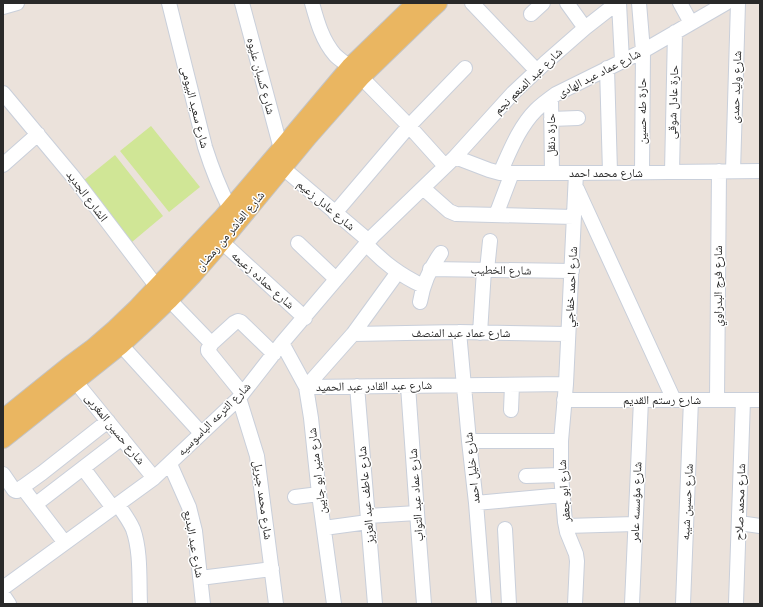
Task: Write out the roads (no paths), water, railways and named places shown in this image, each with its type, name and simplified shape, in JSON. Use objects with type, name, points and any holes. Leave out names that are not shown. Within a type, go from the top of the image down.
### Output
[{"type":"main road","name":"شارع العاشر من رمضان","points":[[3,418],[93,348],[136,309],[193,275],[308,137],[356,72],[416,3]]},
{"type":"main road","name":"شارع العاشر من رمضان","points":[[3,439],[75,380],[121,345],[148,320],[163,294],[203,239],[318,104],[438,3]]},
{"type":"street","points":[[3,7],[17,3]]},
{"type":"street","name":"شارع سعيد البيومى","points":[[169,3],[205,147],[217,182],[230,209]]},
{"type":"street","name":"شارع كسبان عليوه","points":[[242,3],[281,149]]},
{"type":"street","name":"شارع محمد احمد","points":[[312,3],[326,42],[336,56],[356,72],[409,126],[450,161],[506,173],[552,173],[576,180],[610,172],[760,171]]},
{"type":"street","points":[[472,3],[536,70]]},
{"type":"street","points":[[531,14],[543,3]]},
{"type":"street","points":[[567,3],[585,28]]},
{"type":"street","points":[[618,3],[622,61]]},
{"type":"street","name":"شارع عبد المنعم نجم","points":[[450,161],[536,70],[585,28],[618,3]]},
{"type":"street","name":"حارة طه حسين","points":[[639,3],[643,51],[642,172]]},
{"type":"street","points":[[680,3],[691,23]]},
{"type":"street","name":"شارع عماد عبد الهادى","points":[[496,215],[506,173],[520,132],[536,111],[551,98],[643,51],[726,3]]},
{"type":"street","name":"شارع وليد حمدى","points":[[734,171],[738,3]]},
{"type":"street","name":"حارة عادل شوقى","points":[[672,172],[675,32]]},
{"type":"street","points":[[335,213],[409,126],[465,68]]},
{"type":"street","points":[[608,68],[610,172]]},
{"type":"street","name":"الشارع الجديد","points":[[3,93],[74,178],[163,294],[211,344]]},
{"type":"street","name":"حارة دنقل","points":[[551,98],[552,173]]},
{"type":"street","points":[[551,119],[578,118]]},
{"type":"street","points":[[3,165],[38,134]]},
{"type":"street","name":"شارع الترعه الباسوسيه","points":[[3,589],[154,478],[170,464],[241,395],[278,348],[367,243],[450,161]]},
{"type":"street","name":"شارع عادل زعيم","points":[[283,168],[335,213],[367,243],[378,257],[407,278],[423,286]]},
{"type":"street","name":"شارع فرج البدراوي","points":[[717,400],[719,171]]},
{"type":"street","points":[[576,180],[674,400]]},
{"type":"street","name":"شارع احمد خفاجي","points":[[564,400],[576,180]]},
{"type":"street","points":[[423,188],[452,213],[456,214],[574,217]]},
{"type":"street","points":[[480,333],[490,241]]},
{"type":"street","name":"شارع حماده زعيمه","points":[[222,242],[305,318]]},
{"type":"street","points":[[298,243],[336,279]]},
{"type":"street","points":[[420,302],[423,286],[430,269],[442,253]]},
{"type":"street","name":"شارع الخطيب","points":[[430,269],[572,271]]},
{"type":"street","name":"شارع عبد القادر عبد الحميد","points":[[306,387],[353,334],[398,272]]},
{"type":"street","name":"شارع منير ابو جابين","points":[[211,344],[234,323],[238,321],[241,322],[278,348],[306,387],[334,604]]},
{"type":"street","name":"شارع عماد عبد المنصف","points":[[353,334],[459,332],[568,334]]},
{"type":"street","name":"شارع خليل احمد","points":[[459,332],[476,503],[484,604]]},
{"type":"street","points":[[211,344],[208,351],[241,395]]},
{"type":"street","points":[[121,345],[201,433]]},
{"type":"street","name":"شارع حسين المغربى","points":[[75,380],[154,478]]},
{"type":"street","points":[[511,410],[512,384]]},
{"type":"street","name":"شارع عبد القادر عبد الحميد","points":[[306,387],[566,384]]},
{"type":"street","name":"شارع عاطف عبد العزيز","points":[[357,386],[375,604]]},
{"type":"street","name":"شارع عماد عبد التواب","points":[[408,386],[424,604]]},
{"type":"street","name":"شارع محمد جبريل","points":[[241,395],[257,456],[276,604]]},
{"type":"street","name":"شارع رستم القديم","points":[[564,400],[760,400]]},
{"type":"street","name":"شارع ابو جعفر","points":[[564,400],[561,441],[561,476],[566,526],[576,557],[575,604]]},
{"type":"street","name":"شارع مؤسسه عامر","points":[[632,604],[641,400]]},
{"type":"street","name":"شارع حسين شيبه","points":[[682,604],[692,400]]},
{"type":"street","name":"شارع محمد صلاح","points":[[736,603],[744,400]]},
{"type":"street","points":[[3,474],[16,491],[108,421]]},
{"type":"street","points":[[36,504],[122,438]]},
{"type":"street","points":[[469,441],[561,441]]},
{"type":"street","name":"شارع عبد البديع","points":[[170,464],[184,496],[195,531],[203,604]]},
{"type":"street","points":[[83,468],[115,506],[126,516],[132,529],[138,556],[140,604]]},
{"type":"street","points":[[526,476],[561,476]]},
{"type":"street","points":[[22,487],[65,543]]},
{"type":"street","points":[[295,497],[319,494]]},
{"type":"street","points":[[476,503],[563,495]]},
{"type":"street","points":[[324,528],[368,519],[417,513]]},
{"type":"street","points":[[739,523],[760,526]]},
{"type":"street","points":[[566,526],[635,524]]},
{"type":"street","points":[[505,529],[509,604]]},
{"type":"street","points":[[200,578],[272,569]]},
{"type":"street","points":[[3,589],[9,604]]}]
